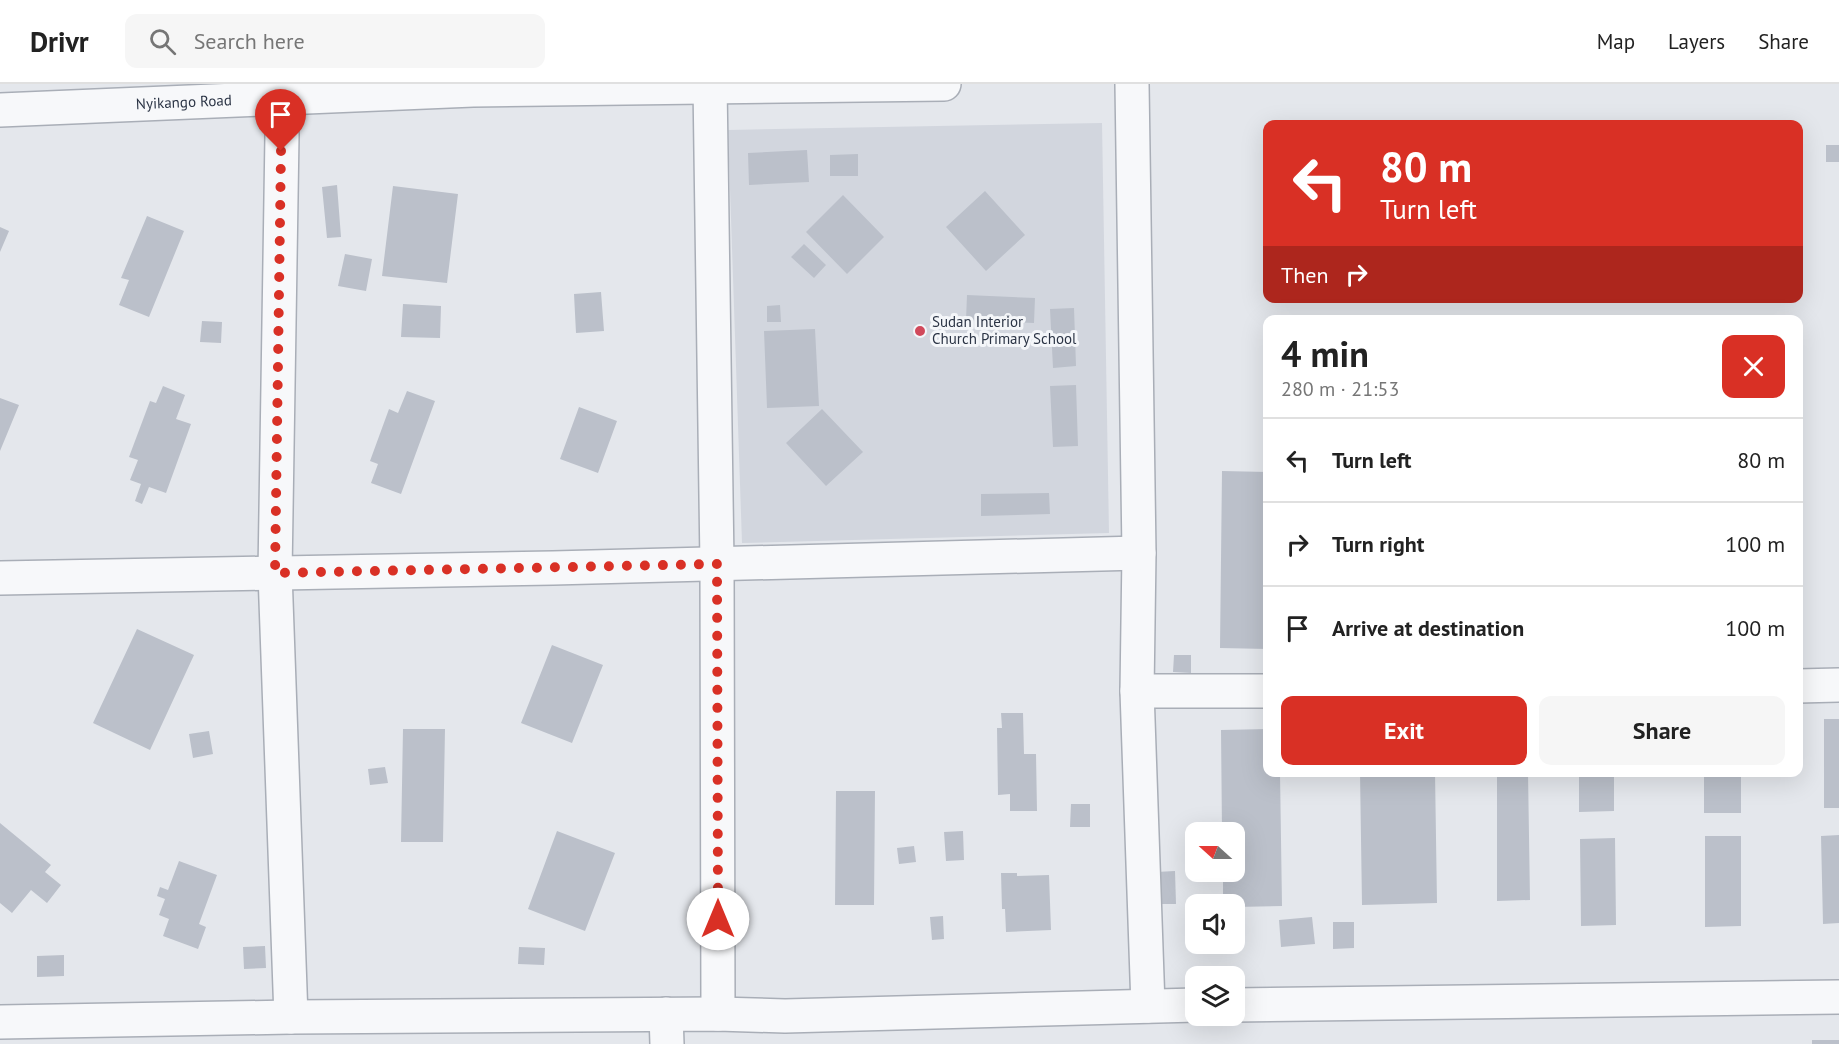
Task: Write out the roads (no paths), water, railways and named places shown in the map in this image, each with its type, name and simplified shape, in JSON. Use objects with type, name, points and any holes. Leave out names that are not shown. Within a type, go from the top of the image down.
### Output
[{"type":"street","name":"Nyikango Road","points":[[0,110],[278,90],[944,84]]},
{"type":"street","points":[[1132,84],[1139,553],[1137,691],[1148,1006]]},
{"type":"street","points":[[709,86],[717,564],[718,1014]]},
{"type":"street","points":[[278,90],[282,135],[275,573],[291,1017]]},
{"type":"street","points":[[0,578],[1139,553]]},
{"type":"street","points":[[1803,686],[1839,685]]},
{"type":"street","points":[[1137,691],[1263,691]]},
{"type":"street","points":[[1245,1005],[1839,997]]},
{"type":"street","points":[[0,1022],[291,1017],[667,1029],[718,1014],[786,1016],[1185,1005]]},
{"type":"place","name":"Sudan Interior Church Primary School","points":[[920,331]]}]
